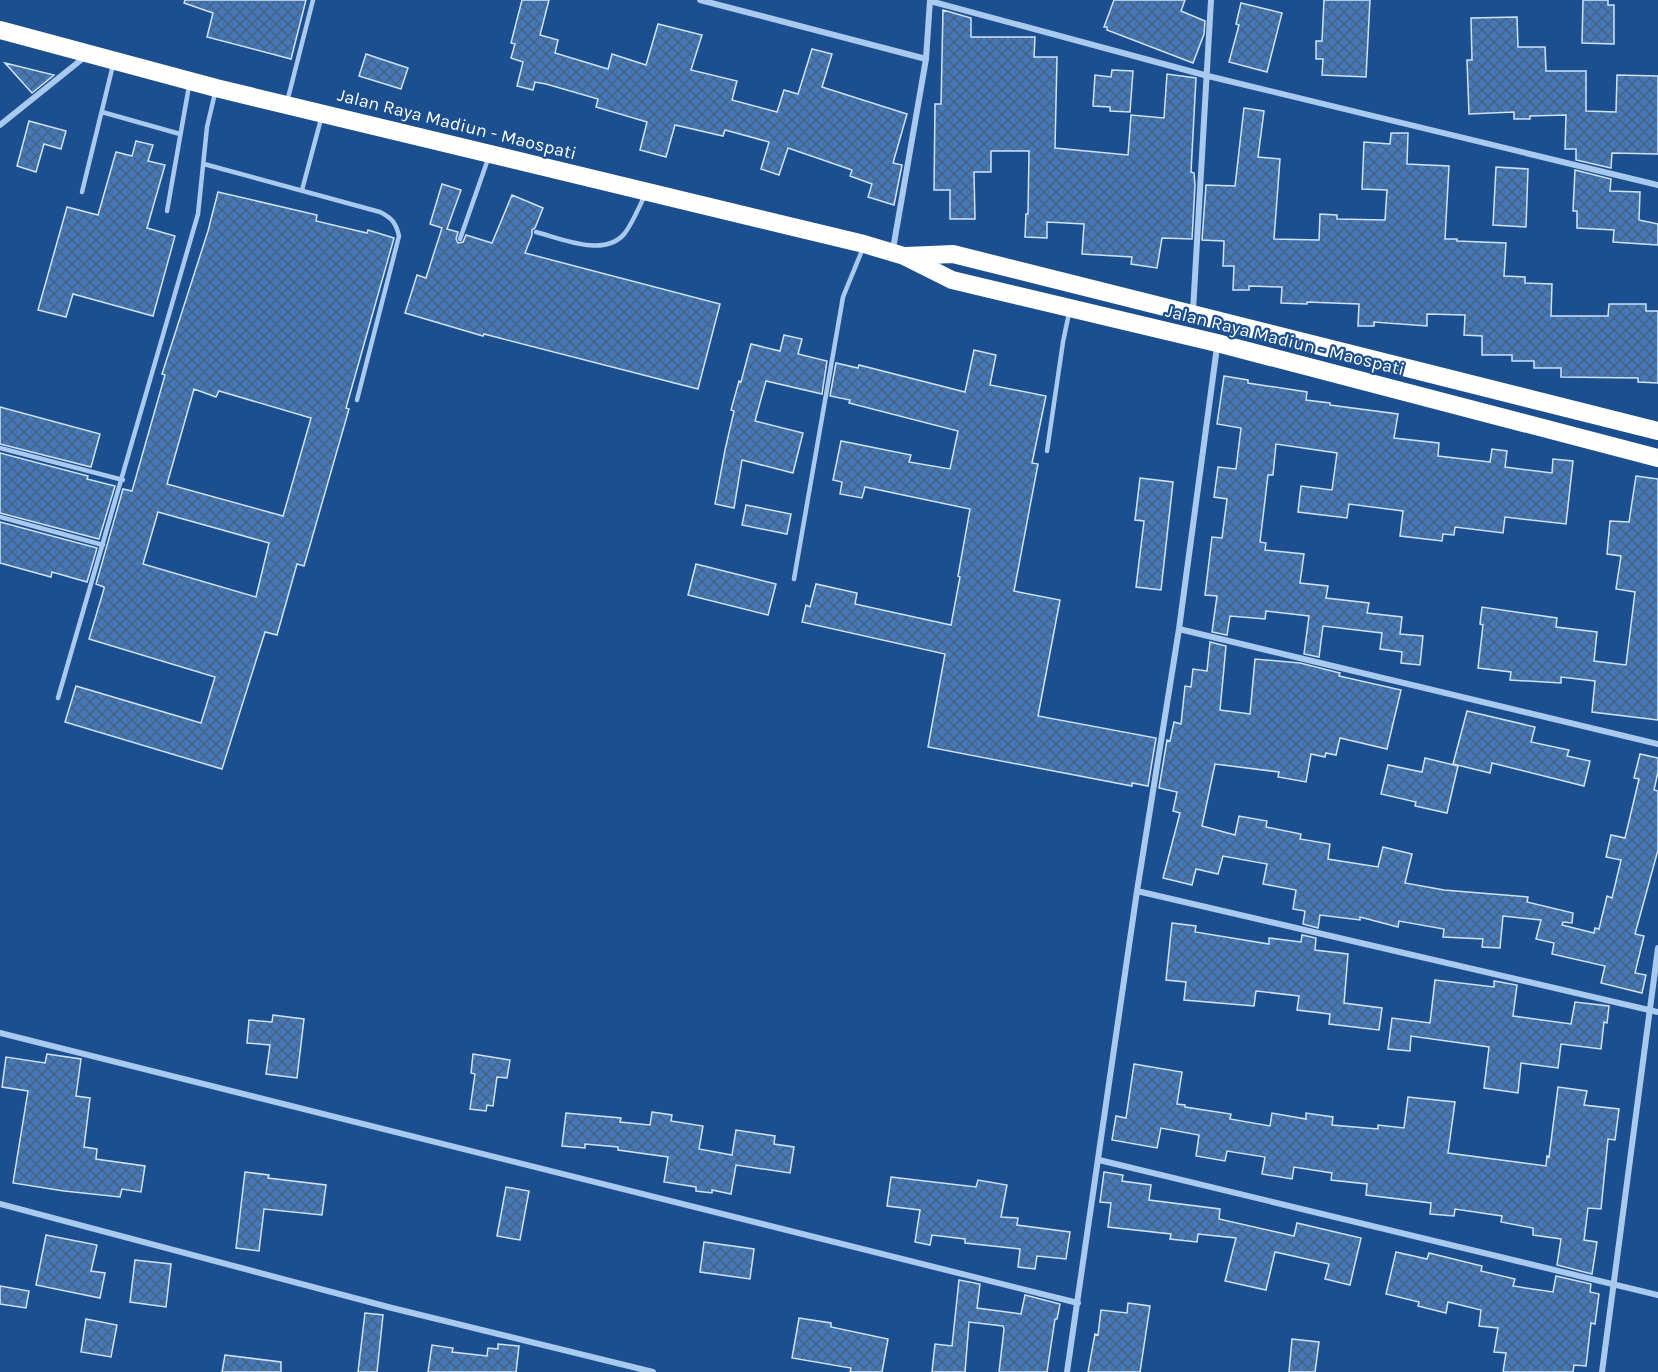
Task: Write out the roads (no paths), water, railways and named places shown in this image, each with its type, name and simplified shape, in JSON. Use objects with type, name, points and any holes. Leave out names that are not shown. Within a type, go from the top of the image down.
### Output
[{"type":"highway","name":"Jalan Raya Madiun - Maospati","points":[[0,30],[216,88],[864,244],[898,254],[952,280],[1217,343],[1658,458]]},
{"type":"highway","name":"Jalan Raya Madiun - Maospati","points":[[898,254],[953,254],[1658,431]]},
{"type":"highway","points":[[1538,401],[1538,427]]},
{"type":"street","points":[[700,0],[926,60]]},
{"type":"street","points":[[1193,314],[1211,0]]},
{"type":"street","points":[[898,254],[926,60],[930,1],[1208,76],[1658,185]]},
{"type":"street","points":[[0,125],[89,53]]},
{"type":"street","points":[[1066,1372],[1137,891],[1179,629],[1217,343]]},
{"type":"street","points":[[1179,629],[1658,744]]},
{"type":"street","points":[[1137,891],[1658,1012]]},
{"type":"street","points":[[1602,1372],[1658,948]]},
{"type":"street","points":[[0,1033],[1078,1303]]},
{"type":"street","points":[[1099,1160],[1658,1295]]},
{"type":"street","points":[[0,1204],[392,1308],[653,1372]]},
{"type":"lane","points":[[286,105],[313,0]]},
{"type":"lane","points":[[82,192],[115,60]]},
{"type":"lane","points":[[167,211],[190,80]]},
{"type":"lane","points":[[58,698],[123,480],[198,213],[207,127],[216,88]]},
{"type":"lane","points":[[102,112],[180,134]]},
{"type":"lane","points":[[302,190],[322,113]]},
{"type":"lane","points":[[460,239],[489,154]]},
{"type":"lane","points":[[204,164],[392,217],[399,236],[357,400]]},
{"type":"lane","points":[[536,232],[589,245],[602,247],[612,244],[624,233],[648,191]]},
{"type":"lane","points":[[794,579],[843,297],[864,244]]},
{"type":"lane","points":[[1047,451],[1063,342],[1079,285]]},
{"type":"lane","points":[[0,448],[123,480]]},
{"type":"lane","points":[[0,517],[103,545]]}]
